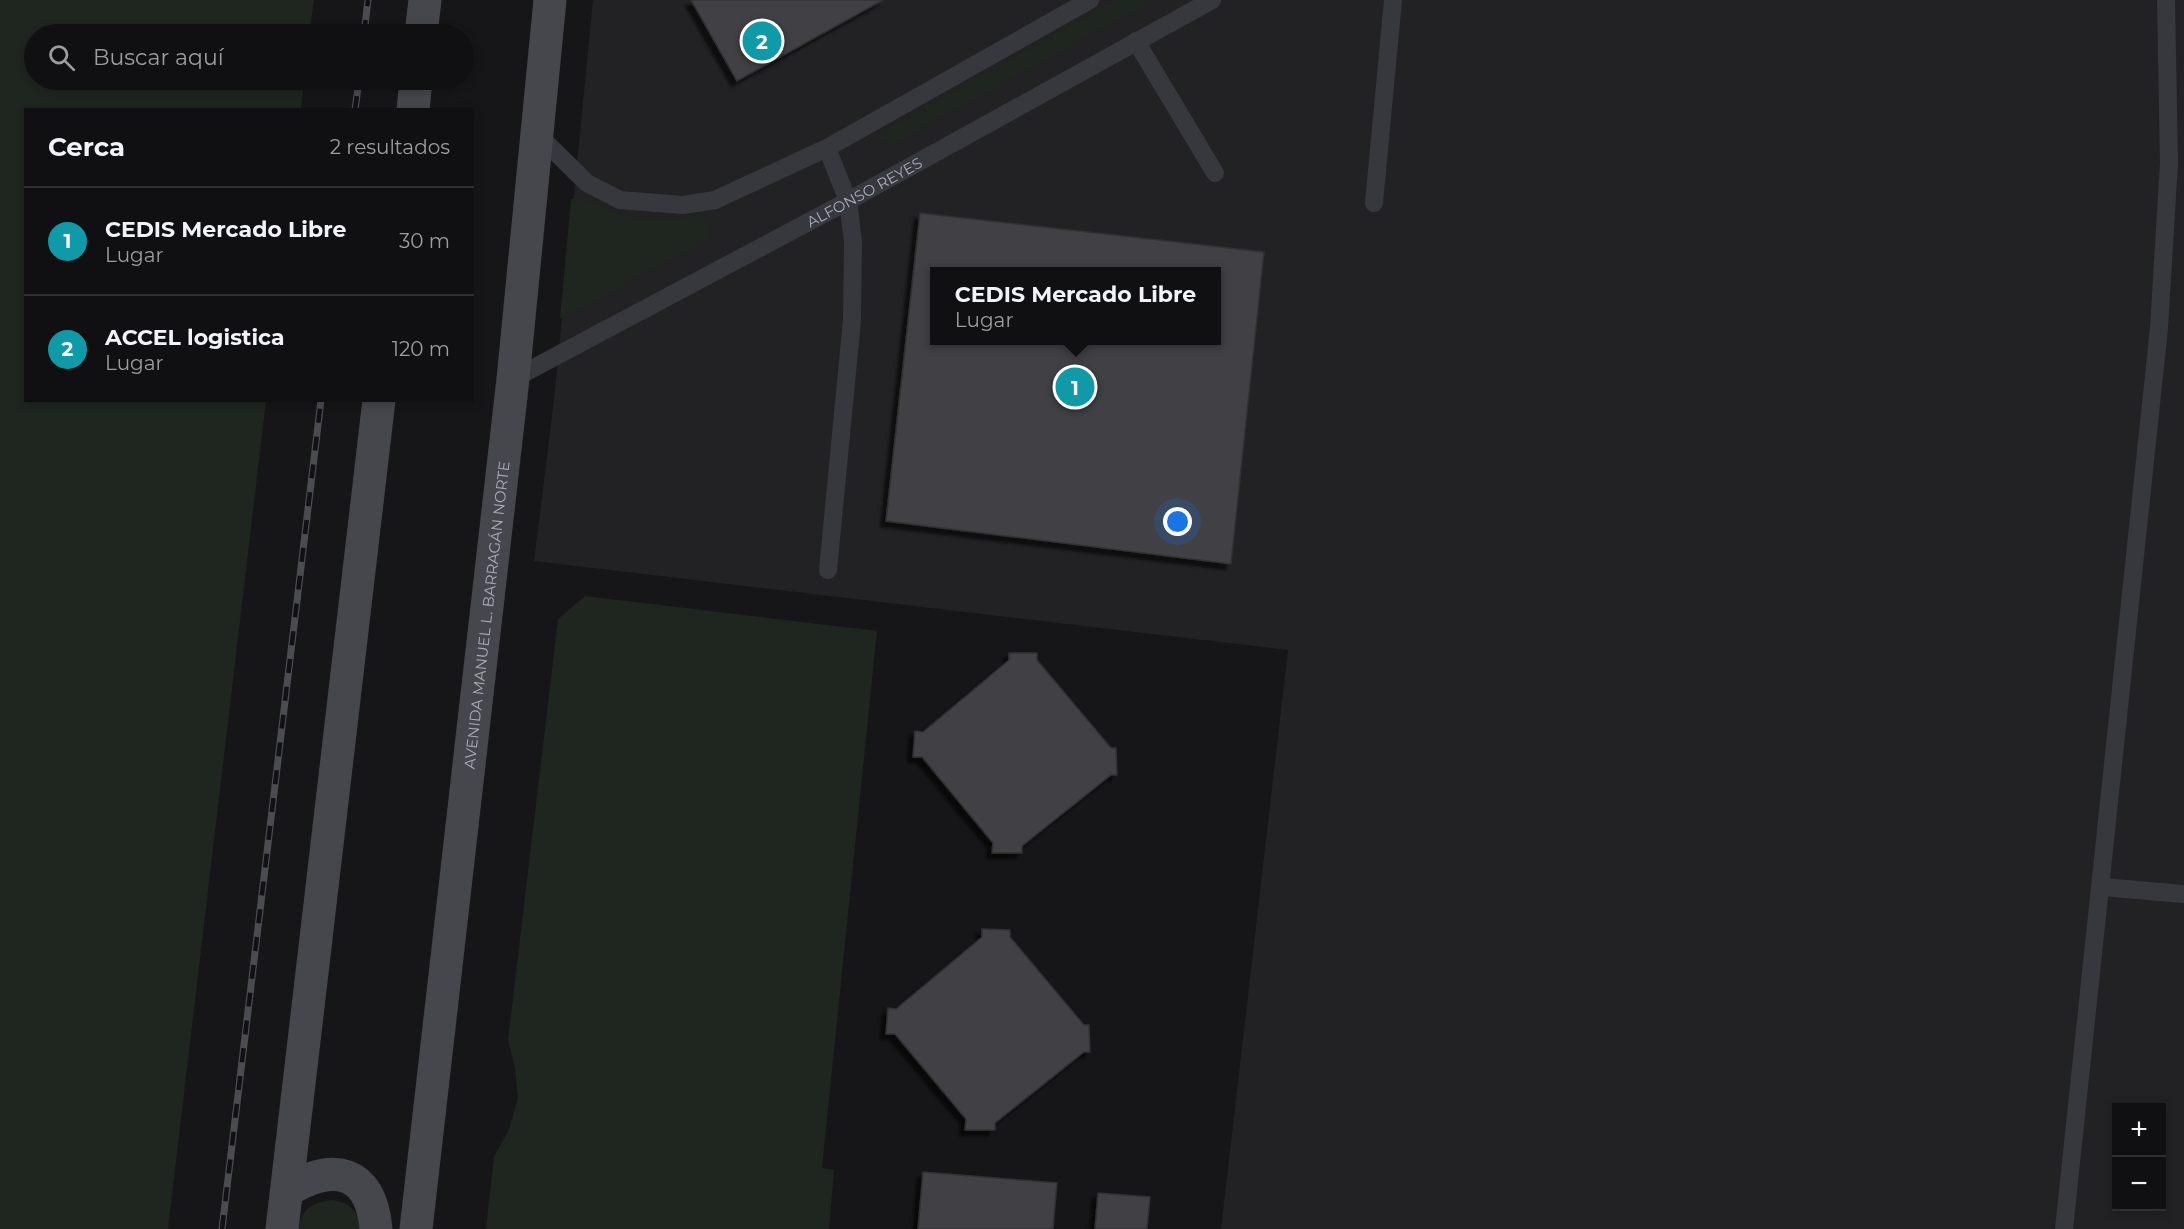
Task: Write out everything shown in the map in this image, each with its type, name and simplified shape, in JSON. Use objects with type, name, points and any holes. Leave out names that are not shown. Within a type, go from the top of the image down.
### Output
[{"type":"main road","points":[[422,24],[425,0]]},
{"type":"main road","name":"AVENIDA MANUEL L. BARRAGÁN NORTE","points":[[416,1229],[513,379],[535,132],[550,0]]},
{"type":"main road","points":[[413,108],[415,90]]},
{"type":"main road","points":[[282,1229],[379,402]]},
{"type":"main road","points":[[286,1191],[320,1174],[342,1175],[352,1179],[365,1192],[375,1212],[376,1229]]},
{"type":"lane","points":[[535,132],[587,183],[620,200],[683,206],[715,200],[827,148],[1090,0]]},
{"type":"lane","name":"ALFONSO REYES","points":[[513,379],[848,201],[1212,0]]},
{"type":"lane","points":[[1374,203],[1393,0]]},
{"type":"lane","points":[[2064,1229],[2102,887],[2159,328],[2169,163],[2166,0]]},
{"type":"lane","points":[[1136,41],[1215,173]]},
{"type":"lane","points":[[827,148],[848,201],[853,242],[852,320],[828,570]]},
{"type":"lane","points":[[2102,887],[2184,894]]},
{"type":"shaded area","points":[[0,0],[314,0],[310,24],[24,24],[24,90],[303,90],[301,108],[24,108],[24,402],[266,402],[168,1229],[0,1229]]},
{"type":"shaded area","points":[[593,0],[2184,0],[2184,1229],[1221,1229],[1288,650],[534,561],[554,400]]},
{"type":"shaded area","points":[[1116,0],[1153,0],[891,145],[882,140],[880,133]]},
{"type":"shaded area","points":[[571,199],[588,202],[629,217],[647,220],[703,214],[711,231],[703,241],[687,251],[560,319]]},
{"type":"shaded area","points":[[585,596],[877,631],[822,1168],[834,1170],[829,1229],[486,1229],[494,1157],[509,1129],[518,1098],[515,1068],[508,1040],[558,619]]},
{"type":"shaded area","points":[[332,1200],[349,1206],[363,1229],[299,1229],[302,1216],[309,1208]]},
{"type":"building","points":[[691,0],[883,0],[737,81]]},
{"type":"building","points":[[920,213],[1264,252],[1231,564],[886,521]]},
{"type":"building","points":[[1009,653],[1037,653],[1037,660],[1111,748],[1116,748],[1117,775],[1111,775],[1022,846],[1022,853],[992,853],[993,843],[922,757],[913,757],[915,731],[923,732],[1009,660]]},
{"type":"building","points":[[982,929],[1010,930],[1010,937],[1084,1025],[1089,1025],[1090,1052],[1084,1052],[995,1123],[995,1130],[965,1130],[966,1119],[895,1034],[886,1034],[888,1008],[896,1009],[982,937]]},
{"type":"building","points":[[923,1172],[1057,1183],[1053,1229],[918,1229]]},
{"type":"building","points":[[1098,1193],[1150,1197],[1147,1229],[1095,1229]]},
{"type":"railway","points":[[365,24],[368,0]]},
{"type":"railway","points":[[355,108],[358,90]]},
{"type":"railway","points":[[222,1229],[321,402]]},
{"type":"place","name":"ACCEL logistica","points":[[762,41]]},
{"type":"place","name":"CEDIS Mercado Libre","points":[[1075,387]]}]
